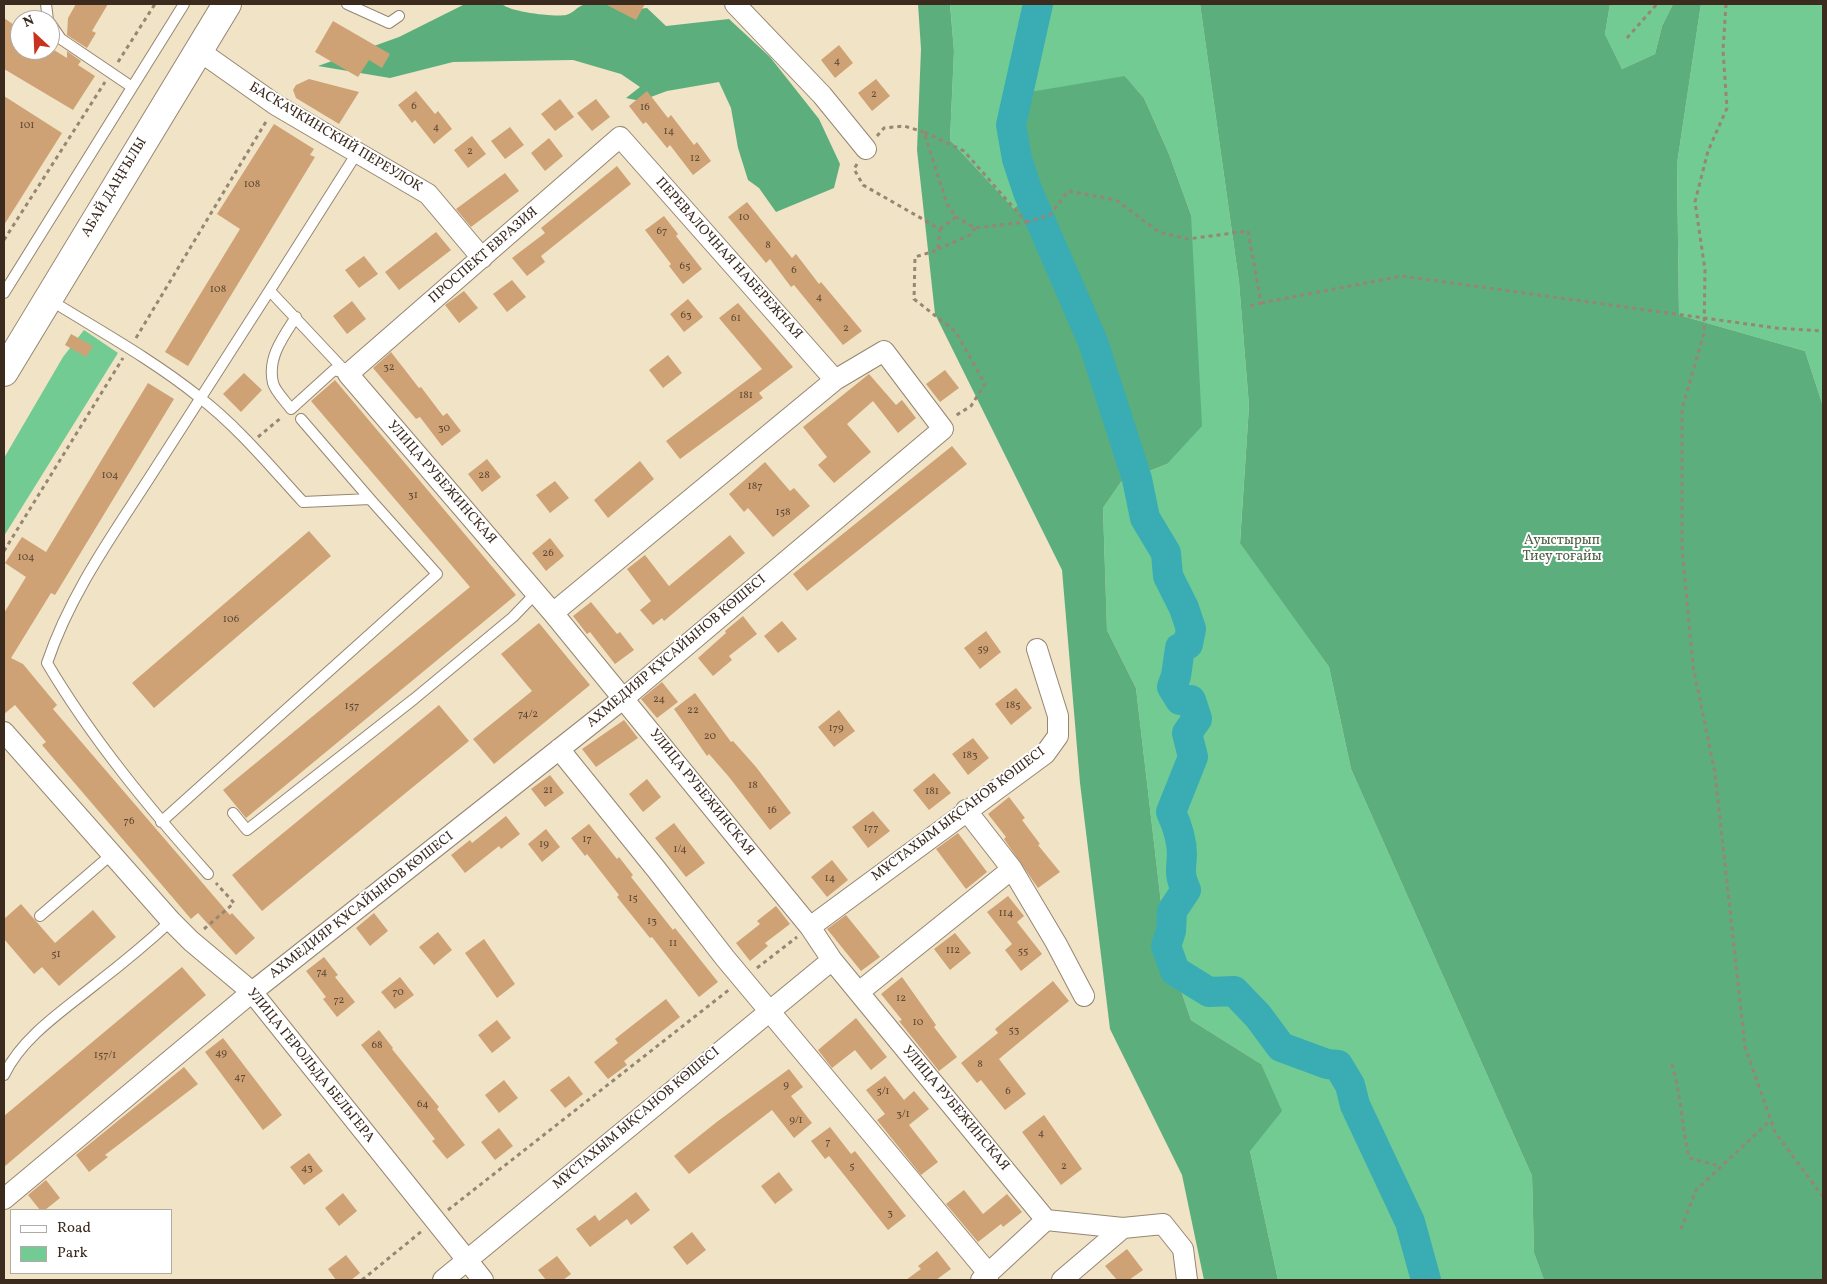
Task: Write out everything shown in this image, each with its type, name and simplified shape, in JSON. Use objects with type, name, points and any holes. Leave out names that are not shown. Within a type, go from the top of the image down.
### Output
[{"type":"main road","name":"АБАЙ ДАҢҒЫЛЫ","points":[[4,372],[226,4]]},
{"type":"street","points":[[735,4],[815,88],[866,149]]},
{"type":"street","name":"БАСКАЧКИНСКИЙ ПЕРЕУЛОК","points":[[198,50],[276,105],[428,194],[482,258]]},
{"type":"street","name":"ПРОСПЕКТ ЕВРАЗИЯ","points":[[348,374],[620,137]]},
{"type":"street","name":"ПЕРЕВАЛОЧНАЯ НАБЕРЕЖНАЯ","points":[[620,137],[836,380]]},
{"type":"street","points":[[553,613],[836,380],[884,351],[943,428]]},
{"type":"street","name":"УЛИЦА РУБЕЖИНСКАЯ","points":[[348,374],[624,698],[810,928],[832,960],[1046,1220]]},
{"type":"street","name":"АХМЕДИЯР ҚҰСАЙЫНОВ КӨШЕСІ","points":[[4,1199],[252,992],[624,698],[943,428]]},
{"type":"street","name":"МҰСТАХЫМ ЫҚСАНОВ КӨШЕСІ","points":[[810,928],[966,810],[1045,754],[1058,736],[1058,716],[1038,649]]},
{"type":"street","name":"УЛИЦА ГЕРОЛЬДА БЕЛЬГЕРА","points":[[4,732],[190,941],[252,992],[483,1280]]},
{"type":"street","points":[[559,749],[742,979],[985,1277],[1046,1220],[1123,1228],[1163,1224],[1183,1249],[1187,1280]]},
{"type":"street","points":[[966,810],[1012,870],[1056,943],[1084,996]]},
{"type":"street","points":[[859,992],[1012,870]]},
{"type":"street","name":"МҰСТАХЫМ ЫҚСАНОВ КӨШЕСІ","points":[[443,1280],[832,960]]},
{"type":"street","points":[[1062,1280],[1123,1228]]},
{"type":"lane","points":[[4,294],[184,4]]},
{"type":"lane","points":[[347,4],[389,23],[399,16]]},
{"type":"lane","points":[[60,38],[132,87]]},
{"type":"lane","points":[[208,874],[161,822],[64,692],[47,663],[55,639],[78,591],[357,153]]},
{"type":"lane","points":[[270,291],[348,374]]},
{"type":"lane","points":[[48,298],[200,397],[249,444],[303,502],[370,499]]},
{"type":"lane","points":[[296,318],[284,336],[272,362],[273,384],[291,409],[334,370],[348,374]]},
{"type":"lane","points":[[161,822],[437,574],[301,419]]},
{"type":"lane","points":[[233,813],[247,830],[414,699],[513,617],[536,593]]},
{"type":"lane","points":[[40,916],[112,854]]},
{"type":"lane","points":[[4,1075],[24,1045],[51,1020],[140,950],[171,921]]},
{"type":"path","points":[[4,240],[155,4]]},
{"type":"path","points":[[1627,38],[1656,4]]},
{"type":"path","points":[[1726,4],[1723,50],[1727,108],[1708,151],[1695,202],[1705,270],[1704,333],[1682,409],[1682,547],[1694,666],[1715,773],[1745,1047],[1775,1132],[1823,1197]]},
{"type":"path","points":[[4,550],[129,349],[276,105]]},
{"type":"path","points":[[940,229],[863,185],[854,168],[866,149],[884,128],[904,126],[924,132],[964,151],[1028,222]]},
{"type":"path","points":[[924,132],[947,204],[956,217],[975,228],[1028,222],[1050,215],[1068,192],[1116,200],[1159,232],[1188,239],[1237,234],[1248,231],[1261,303]]},
{"type":"path","points":[[938,250],[940,229],[956,217]]},
{"type":"path","points":[[943,428],[971,406],[984,384],[956,332],[914,299],[915,258],[970,235],[975,228]]},
{"type":"path","points":[[1249,306],[1402,276],[1776,328],[1823,332]]},
{"type":"path","points":[[249,444],[291,409]]},
{"type":"path","points":[[190,941],[234,904],[208,874]]},
{"type":"path","points":[[362,1280],[435,1220],[742,979],[810,928]]},
{"type":"path","points":[[1672,1064],[1679,1088],[1682,1124],[1689,1158],[1721,1166]]},
{"type":"path","points":[[1681,1229],[1696,1190],[1771,1120]]},
{"type":"green space","points":[[592,3],[607,5],[619,11],[647,8],[666,26],[729,19],[770,57],[819,119],[840,164],[834,188],[776,212],[759,188],[748,180],[738,148],[731,108],[719,82],[667,91],[640,101],[626,98],[640,87],[621,74],[573,60],[453,62],[390,78],[318,66],[399,37],[465,4],[502,4],[522,12],[552,15],[568,14],[581,6]]},
{"type":"green space","points":[[918,4],[950,4],[954,51],[950,140],[1014,209],[1028,192],[1017,159],[1011,125],[1018,94],[1125,76],[1144,98],[1169,154],[1191,215],[1202,426],[1167,464],[1121,482],[1103,508],[1107,630],[1136,688],[1166,946],[1191,1020],[1261,1064],[1282,1111],[1250,1151],[1278,1280],[1204,1280],[1182,1175],[1110,1029],[1080,783],[1062,570],[935,314],[917,150],[921,49]]},
{"type":"green space","points":[[950,4],[1200,4],[1239,282],[1249,406],[1240,542],[1329,667],[1351,769],[1532,1176],[1534,1253],[1544,1280],[1278,1280],[1250,1151],[1261,1064],[1191,1020],[1166,946],[1136,688],[1107,630],[1103,508],[1121,482],[1167,464],[1191,215],[1169,154],[1144,98],[1125,76],[1017,159],[1028,192],[1014,209],[950,140],[954,51]]},
{"type":"green space","name":"Ауыстырып Тиеу тоғайы","points":[[1200,4],[1610,4],[1605,34],[1622,69],[1655,54],[1662,26],[1673,4],[1701,4],[1677,164],[1679,315],[1805,351],[1823,406],[1823,1280],[1544,1280],[1534,1253],[1532,1176],[1351,769],[1329,667],[1240,543],[1249,406],[1239,282]]},
{"type":"green space","points":[[1610,4],[1673,4],[1662,26],[1655,54],[1622,69],[1605,34]]},
{"type":"green space","points":[[1701,4],[1823,4],[1823,406],[1805,351],[1679,315],[1677,164]]},
{"type":"green space","points":[[84,330],[118,353],[4,536],[4,458],[63,357]]},
{"type":"building","points":[[76,4],[108,4],[92,31],[96,33],[87,48],[67,35],[68,18]]},
{"type":"building","points":[[605,4],[645,4],[636,20]]},
{"type":"building","points":[[4,18],[10,22],[10,60],[60,60],[60,54],[67,58],[67,51],[81,61],[78,65],[95,76],[73,110],[4,69]]},
{"type":"building","points":[[333,21],[390,54],[382,68],[369,60],[358,77],[315,52]]},
{"type":"building","points":[[839,45],[853,63],[835,78],[821,60]]},
{"type":"building","points":[[309,79],[359,92],[339,124],[296,98],[293,90],[296,85]]},
{"type":"building","points":[[876,79],[890,96],[872,111],[858,93]]},
{"type":"building","points":[[416,91],[435,114],[438,111],[452,129],[434,144],[415,120],[412,123],[398,105]]},
{"type":"building","points":[[647,91],[668,118],[671,115],[694,145],[697,142],[711,161],[693,175],[670,145],[667,148],[646,122],[643,124],[629,106]]},
{"type":"building","points":[[4,96],[62,133],[4,225]]},
{"type":"building","points":[[560,99],[574,117],[555,131],[541,114]]},
{"type":"building","points":[[596,99],[610,117],[592,131],[577,113]]},
{"type":"building","points":[[274,124],[314,149],[310,155],[315,157],[188,366],[165,352],[240,229],[217,214]]},
{"type":"building","points":[[510,127],[524,145],[505,159],[491,141]]},
{"type":"building","points":[[472,136],[486,154],[468,168],[454,150]]},
{"type":"building","points":[[549,138],[563,156],[545,171],[531,153]]},
{"type":"building","points":[[617,166],[631,184],[541,256],[545,262],[527,276],[512,258],[545,233],[541,228]]},
{"type":"building","points":[[505,173],[519,191],[471,227],[456,209]]},
{"type":"building","points":[[747,202],[792,258],[796,254],[819,284],[821,282],[862,331],[843,345],[794,285],[791,287],[770,259],[766,263],[728,217]]},
{"type":"building","points":[[664,216],[678,234],[676,236],[702,269],[683,284],[669,266],[671,264],[645,230]]},
{"type":"building","points":[[436,232],[451,250],[399,290],[385,272]]},
{"type":"building","points":[[364,256],[378,274],[359,288],[345,270]]},
{"type":"building","points":[[512,280],[526,297],[507,312],[493,294]]},
{"type":"building","points":[[464,291],[478,308],[459,323],[445,305]]},
{"type":"building","points":[[688,299],[703,317],[684,332],[670,314]]},
{"type":"building","points":[[352,301],[366,319],[347,334],[333,316]]},
{"type":"building","points":[[738,303],[793,367],[759,393],[763,398],[680,459],[666,441],[762,369],[719,318]]},
{"type":"building","points":[[71,334],[93,346],[86,357],[65,345]]},
{"type":"building","points":[[391,352],[443,416],[447,413],[461,431],[442,446],[420,417],[416,419],[373,368]]},
{"type":"building","points":[[668,355],[682,373],[663,388],[649,370]]},
{"type":"building","points":[[945,370],[959,388],[940,402],[926,384]]},
{"type":"building","points":[[244,373],[262,390],[241,412],[223,394]]},
{"type":"building","points":[[869,374],[896,405],[902,400],[916,418],[898,433],[873,401],[847,424],[871,452],[834,483],[818,465],[827,457],[803,427]]},
{"type":"building","points":[[335,380],[516,595],[246,818],[223,790],[470,587],[311,401]]},
{"type":"building","points":[[148,383],[174,399],[55,595],[51,593],[11,658],[23,664],[57,705],[53,709],[230,915],[232,913],[255,938],[236,955],[198,913],[191,919],[42,745],[46,742],[15,705],[4,714],[4,613],[26,577],[5,563],[22,537],[46,552]]},
{"type":"building","points":[[952,446],[967,464],[807,591],[793,574]]},
{"type":"building","points":[[487,459],[501,477],[482,492],[468,474]]},
{"type":"building","points":[[640,461],[654,479],[608,518],[594,500]]},
{"type":"building","points":[[765,462],[790,491],[794,488],[810,506],[773,537],[748,508],[744,512],[729,494]]},
{"type":"building","points":[[555,481],[569,498],[550,513],[536,495]]},
{"type":"building","points":[[309,531],[331,556],[154,708],[132,683]]},
{"type":"building","points":[[730,535],[745,553],[664,621],[662,618],[653,625],[640,610],[651,601],[627,569],[645,555],[669,586]]},
{"type":"building","points":[[550,538],[564,556],[546,571],[532,553]]},
{"type":"building","points":[[591,602],[617,634],[620,632],[634,650],[615,664],[590,632],[587,634],[573,616]]},
{"type":"building","points":[[743,616],[757,634],[729,656],[732,660],[713,676],[698,658]]},
{"type":"building","points":[[782,621],[797,639],[778,653],[764,636]]},
{"type":"building","points":[[539,623],[590,685],[494,764],[473,739],[532,691],[501,654]]},
{"type":"building","points":[[986,631],[1001,652],[980,669],[964,648]]},
{"type":"building","points":[[662,682],[678,702],[657,718],[641,699]]},
{"type":"building","points":[[1016,688],[1032,708],[1011,725],[995,704]]},
{"type":"building","points":[[695,693],[731,742],[733,741],[756,767],[791,813],[770,830],[729,777],[709,754],[707,756],[674,709]]},
{"type":"building","points":[[439,705],[469,741],[262,911],[232,875]]},
{"type":"building","points":[[839,710],[855,731],[834,747],[818,727]]},
{"type":"building","points":[[624,720],[638,738],[596,767],[582,749]]},
{"type":"building","points":[[973,738],[989,758],[968,775],[952,754]]},
{"type":"building","points":[[934,773],[951,793],[929,810],[913,790]]},
{"type":"building","points":[[550,775],[564,793],[545,807],[531,789]]},
{"type":"building","points":[[647,779],[661,797],[643,812],[629,794]]},
{"type":"building","points":[[1009,797],[1025,818],[1022,820],[1040,844],[1038,845],[1060,872],[1038,888],[1004,839],[1006,837],[988,814]]},
{"type":"building","points":[[873,811],[890,831],[868,848],[852,827]]},
{"type":"building","points":[[506,816],[520,834],[501,849],[499,846],[465,873],[451,855],[470,840],[472,843]]},
{"type":"building","points":[[674,823],[705,863],[686,877],[655,838]]},
{"type":"building","points":[[589,824],[617,859],[619,857],[633,875],[631,877],[718,982],[699,997],[652,937],[650,938],[617,897],[619,895],[587,854],[585,856],[571,838]]},
{"type":"building","points":[[546,829],[560,847],[542,862],[528,844]]},
{"type":"building","points":[[958,833],[987,872],[966,889],[936,849]]},
{"type":"building","points":[[832,860],[848,880],[827,897],[811,877]]},
{"type":"building","points":[[1008,896],[1024,916],[1017,922],[1042,954],[1021,971],[1005,950],[1012,944],[987,912]]},
{"type":"building","points":[[21,904],[55,943],[93,910],[116,937],[59,986],[42,967],[34,974],[4,939],[4,919]]},
{"type":"building","points":[[776,906],[790,924],[765,943],[768,946],[750,961],[736,943],[760,924],[757,921]]},
{"type":"building","points":[[374,913],[388,931],[370,946],[356,928]]},
{"type":"building","points":[[846,915],[880,957],[861,971],[827,929]]},
{"type":"building","points":[[438,932],[452,950],[434,965],[419,947]]},
{"type":"building","points":[[955,933],[971,953],[950,970],[934,949]]},
{"type":"building","points":[[484,939],[515,984],[497,998],[465,953]]},
{"type":"building","points":[[324,957],[338,975],[335,977],[355,1002],[337,1017],[323,999],[326,997],[306,971]]},
{"type":"building","points":[[182,967],[206,995],[4,1167],[4,1116]]},
{"type":"building","points":[[400,977],[414,995],[395,1009],[381,992]]},
{"type":"building","points":[[902,977],[936,1025],[934,1027],[957,1057],[939,1071],[899,1021],[902,1020],[881,994]]},
{"type":"building","points":[[1053,981],[1069,1001],[999,1059],[1026,1094],[1005,1110],[981,1080],[977,1083],[961,1063],[998,1033],[995,1029]]},
{"type":"building","points":[[666,999],[680,1017],[624,1061],[627,1065],[608,1079],[594,1062],[618,1043],[615,1039]]},
{"type":"building","points":[[856,1018],[887,1057],[871,1070],[855,1050],[832,1068],[818,1050]]},
{"type":"building","points":[[497,1020],[511,1038],[492,1053],[478,1035]]},
{"type":"building","points":[[379,1030],[439,1107],[437,1109],[465,1145],[447,1159],[432,1141],[435,1139],[361,1045]]},
{"type":"building","points":[[223,1038],[282,1115],[263,1130],[205,1052]]},
{"type":"building","points":[[184,1067],[198,1084],[105,1155],[108,1157],[89,1172],[76,1155]]},
{"type":"building","points":[[789,1069],[803,1087],[791,1096],[812,1123],[794,1138],[772,1110],[689,1174],[674,1156]]},
{"type":"building","points":[[569,1076],[583,1094],[565,1108],[550,1090]]},
{"type":"building","points":[[885,1076],[904,1100],[914,1091],[929,1109],[909,1125],[938,1162],[921,1175],[877,1120],[885,1114],[866,1090]]},
{"type":"building","points":[[504,1080],[518,1098],[499,1113],[485,1095]]},
{"type":"building","points":[[1044,1115],[1082,1169],[1061,1185],[1022,1132]]},
{"type":"building","points":[[830,1127],[851,1154],[855,1151],[906,1216],[888,1230],[829,1156],[825,1159],[811,1141]]},
{"type":"building","points":[[499,1128],[513,1146],[495,1160],[481,1142]]},
{"type":"building","points":[[309,1153],[323,1171],[304,1185],[290,1167]]},
{"type":"building","points":[[779,1172],[793,1190],[775,1204],[761,1186]]},
{"type":"building","points":[[46,1180],[60,1198],[46,1209],[39,1209],[28,1195]]},
{"type":"building","points":[[964,1190],[983,1214],[1007,1194],[1022,1212],[1003,1227],[1001,1224],[978,1242],[946,1204]]},
{"type":"building","points":[[636,1192],[650,1210],[631,1225],[627,1219],[590,1247],[576,1229],[595,1215],[599,1221]]},
{"type":"building","points":[[343,1193],[357,1211],[339,1226],[325,1208]]},
{"type":"building","points":[[692,1232],[706,1250],[687,1265],[673,1247]]},
{"type":"building","points":[[1127,1249],[1143,1270],[1129,1280],[1117,1280],[1105,1266]]},
{"type":"building","points":[[937,1251],[951,1269],[936,1280],[906,1280],[921,1269],[918,1266]]},
{"type":"building","points":[[346,1255],[360,1273],[351,1280],[336,1280],[328,1269]]},
{"type":"building","points":[[557,1256],[571,1274],[563,1280],[546,1280],[538,1270]]},
{"type":"waterway","points":[[1038,4],[1011,125],[1017,159],[1028,192],[1093,342],[1137,479],[1145,518],[1166,553],[1168,576],[1184,608],[1191,629],[1188,644],[1180,648],[1176,676],[1172,687],[1180,700],[1191,700],[1197,719],[1187,733],[1193,757],[1171,812],[1180,838],[1182,849],[1181,876],[1186,890],[1172,911],[1171,931],[1166,946],[1175,971],[1209,992],[1234,991],[1258,1016],[1281,1047],[1327,1064],[1338,1065],[1350,1085],[1355,1105],[1410,1222],[1426,1280]]}]
